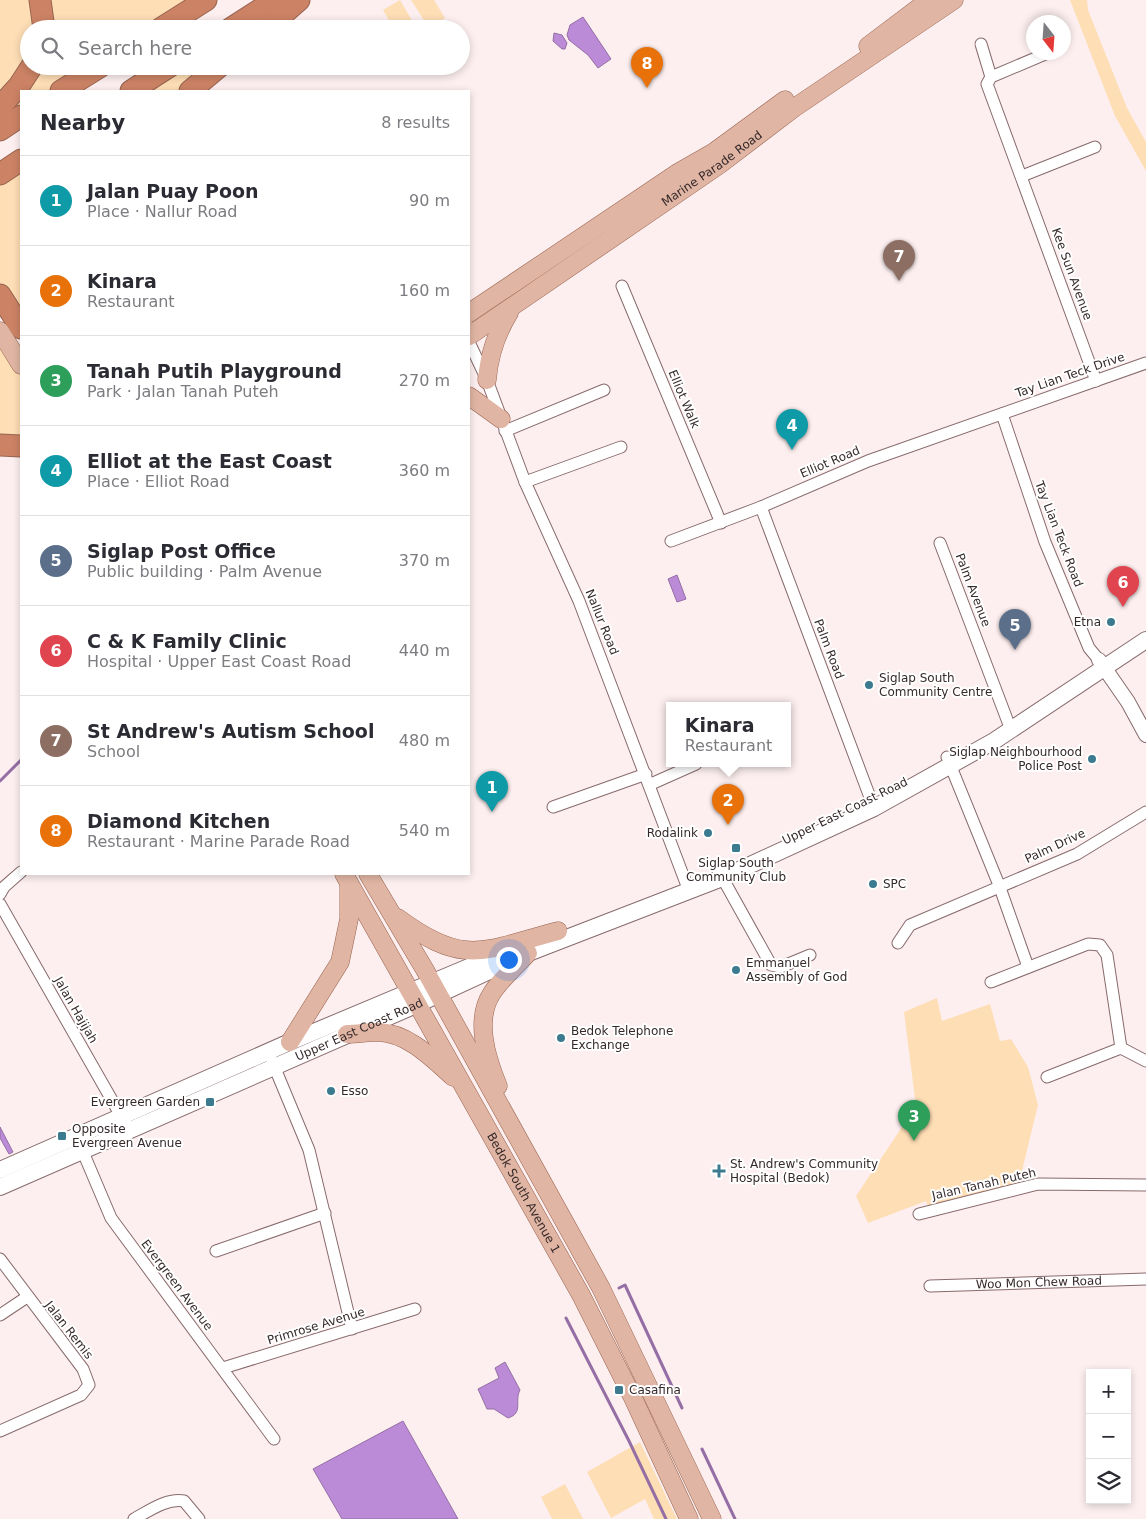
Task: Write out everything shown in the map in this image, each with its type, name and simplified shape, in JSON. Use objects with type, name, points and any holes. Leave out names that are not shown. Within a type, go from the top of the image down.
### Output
[{"type":"highway","points":[[40,0],[43,20]]},
{"type":"highway","points":[[174,20],[206,0]]},
{"type":"highway","points":[[244,20],[275,0]]},
{"type":"highway","points":[[276,20],[299,0]]},
{"type":"highway","points":[[0,107],[15,91],[26,75]]},
{"type":"highway","points":[[63,90],[87,75]]},
{"type":"highway","points":[[133,90],[156,75]]},
{"type":"highway","points":[[191,90],[209,75]]},
{"type":"highway","points":[[0,130],[20,117]]},
{"type":"highway","points":[[0,174],[20,161]]},
{"type":"highway","points":[[0,295],[20,326]]},
{"type":"highway","points":[[0,445],[20,446]]},
{"type":"main road","name":"Marine Parade Road","points":[[470,312],[679,172],[714,152],[782,102],[860,51],[929,0]]},
{"type":"main road","name":"Marine Parade Road","points":[[470,335],[635,221],[720,165],[794,108],[954,0]]},
{"type":"main road","points":[[487,380],[489,362],[497,332],[512,308]]},
{"type":"main road","points":[[0,331],[20,363]]},
{"type":"main road","points":[[470,397],[503,425]]},
{"type":"main road","name":"Upper East Coast Road","points":[[720,874],[872,800],[1009,727],[1102,664],[1146,630]]},
{"type":"main road","name":"Upper East Coast Road","points":[[1102,664],[1146,640]]},
{"type":"main road","name":"Upper East Coast Road","points":[[434,989],[528,952],[604,918],[720,874],[874,808],[948,761]]},
{"type":"main road","name":"Bedok South Avenue 1","points":[[369,875],[601,1288],[712,1519]]},
{"type":"main road","points":[[290,1042],[320,997],[340,962],[349,919],[347,877]]},
{"type":"main road","name":"Bedok South Avenue 1","points":[[347,877],[581,1295],[634,1400],[689,1519]]},
{"type":"main road","points":[[392,914],[425,938],[466,951],[508,947],[558,930]]},
{"type":"main road","name":"Upper East Coast Road","points":[[0,1187],[80,1144],[271,1059],[347,1034],[415,998],[558,930],[604,918]]},
{"type":"main road","points":[[521,1145],[492,1070],[483,1030],[485,1011],[492,993],[528,952]]},
{"type":"main road","name":"Upper East Coast Road","points":[[271,1059],[290,1042],[415,998]]},
{"type":"main road","points":[[347,1034],[379,1032],[401,1037],[418,1048],[463,1086]]},
{"type":"main road","name":"Upper East Coast Road","points":[[0,1170],[80,1144]]},
{"type":"street","name":"Kee Sun Avenue","points":[[981,44],[991,77],[987,84],[1096,381]]},
{"type":"street","points":[[991,77],[1031,60]]},
{"type":"street","points":[[1022,176],[1095,147]]},
{"type":"street","name":"Elliot Walk","points":[[622,286],[720,523]]},
{"type":"street","name":"Nallur Road","points":[[470,344],[487,380],[525,482],[579,601],[688,887]]},
{"type":"street","name":"Tay Lian Teck Drive","points":[[1002,414],[1146,363]]},
{"type":"street","points":[[503,425],[604,390]]},
{"type":"street","name":"Elliot Road","points":[[671,541],[761,507],[868,461],[1002,414]]},
{"type":"street","name":"Tay Lian Teck Road","points":[[1002,414],[1044,542],[1089,648],[1102,664]]},
{"type":"street","points":[[525,482],[621,447]]},
{"type":"street","name":"Palm Road","points":[[761,507],[872,800]]},
{"type":"street","name":"Palm Avenue","points":[[940,543],[1009,727]]},
{"type":"street","points":[[1102,664],[1146,735]]},
{"type":"street","points":[[948,761],[999,886],[1028,967]]},
{"type":"street","points":[[553,806],[686,767]]},
{"type":"street","name":"Palm Drive","points":[[898,943],[910,925],[1077,854],[1146,812]]},
{"type":"street","points":[[0,894],[4,887],[20,873]]},
{"type":"street","points":[[720,874],[771,965],[781,967],[810,955]]},
{"type":"street","name":"Jalan Hajijah","points":[[0,904],[125,1124]]},
{"type":"street","points":[[991,982],[1088,944],[1100,944],[1107,955],[1121,1048]]},
{"type":"street","points":[[1047,1077],[1121,1048],[1146,1061]]},
{"type":"street","points":[[271,1059],[309,1150],[352,1329]]},
{"type":"street","name":"Evergreen Avenue","points":[[80,1144],[111,1218],[274,1439]]},
{"type":"street","name":"Jalan Tanah Puteh","points":[[919,1214],[1038,1184],[1146,1184]]},
{"type":"street","points":[[216,1251],[324,1213]]},
{"type":"street","name":"Jalan Remis","points":[[0,1259],[83,1369],[89,1385],[80,1395],[0,1431]]},
{"type":"street","name":"Woo Mon Chew Road","points":[[930,1286],[1146,1279]]},
{"type":"street","points":[[0,1315],[27,1297]]},
{"type":"street","name":"Primrose Avenue","points":[[223,1368],[415,1309]]},
{"type":"street","points":[[134,1519],[163,1504],[176,1500],[184,1501],[199,1519]]},
{"type":"shaded area","points":[[0,0],[206,0],[175,20],[20,20],[20,75],[87,75],[64,90],[20,90],[20,118],[0,130]]},
{"type":"shaded area","points":[[400,0],[412,20],[389,20],[383,10]]},
{"type":"shaded area","points":[[411,0],[434,0],[445,18],[442,20],[424,20]]},
{"type":"shaded area","points":[[1070,0],[1087,0],[1088,10],[1127,108],[1146,142],[1146,171],[1115,116]]},
{"type":"shaded area","points":[[583,17],[611,59],[598,68],[588,55],[569,40],[567,35],[570,25]]},
{"type":"shaded area","points":[[554,33],[562,35],[567,43],[565,49],[562,49],[553,41]]},
{"type":"shaded area","points":[[157,75],[208,75],[190,90],[133,90]]},
{"type":"shaded area","points":[[20,162],[20,326],[0,294],[0,174]]},
{"type":"shaded area","points":[[0,331],[20,363],[20,446],[0,445]]},
{"type":"shaded area","points":[[677,575],[686,599],[677,602],[668,579]]},
{"type":"shaded area","points":[[937,998],[942,1021],[990,1004],[1000,1041],[1011,1039],[1028,1067],[1038,1105],[1019,1183],[928,1206],[926,1201],[868,1223],[856,1196],[916,1106],[904,1012]]},
{"type":"shaded area","points":[[0,1127],[13,1152],[9,1154],[0,1138]]},
{"type":"shaded area","points":[[505,1362],[520,1390],[516,1413],[508,1418],[494,1409],[487,1409],[478,1389],[499,1378],[495,1368]]},
{"type":"shaded area","points":[[403,1421],[458,1519],[342,1519],[313,1469]]},
{"type":"shaded area","points":[[640,1442],[677,1519],[654,1519],[645,1499],[611,1518],[587,1472]]},
{"type":"shaded area","points":[[565,1484],[583,1519],[552,1519],[541,1497]]},
{"type":"waterway","points":[[0,781],[20,761]]},
{"type":"waterway","points":[[619,1288],[625,1285],[682,1408]]},
{"type":"waterway","points":[[566,1318],[629,1441],[666,1519]]},
{"type":"waterway","points":[[702,1449],[735,1519]]},
{"type":"place","name":"Diamond Kitchen","points":[[647,88]]},
{"type":"place","name":"St Andrew's Autism School","points":[[899,281]]},
{"type":"place","name":"Elliot at the East Coast","points":[[792,450]]},
{"type":"place","name":"C & K Family Clinic","points":[[1123,607]]},
{"type":"place","name":"Etna","points":[[1111,622]]},
{"type":"place","name":"Siglap Post Office","points":[[1015,650]]},
{"type":"place","name":"Siglap South Community Centre","points":[[869,685]]},
{"type":"place","name":"Siglap Neighbourhood Police Post","points":[[1092,759]]},
{"type":"place","name":"Jalan Puay Poon","points":[[492,812]]},
{"type":"place","name":"Kinara","points":[[728,825]]},
{"type":"place","name":"Rodalink","points":[[708,833]]},
{"type":"place","name":"Siglap South Community Club","points":[[736,848]]},
{"type":"place","name":"SPC","points":[[873,884]]},
{"type":"place","name":"Emmanuel Assembly of God","points":[[736,970]]},
{"type":"place","name":"Bedok Telephone Exchange","points":[[561,1038]]},
{"type":"place","name":"Esso","points":[[331,1091]]},
{"type":"place","name":"Evergreen Garden","points":[[210,1102]]},
{"type":"place","name":"Opposite Evergreen Avenue","points":[[62,1136]]},
{"type":"place","name":"Tanah Putih Playground","points":[[914,1141]]},
{"type":"place","name":"St. Andrew's Community Hospital (Bedok)","points":[[719,1171]]},
{"type":"place","name":"Casafina","points":[[619,1390]]}]
